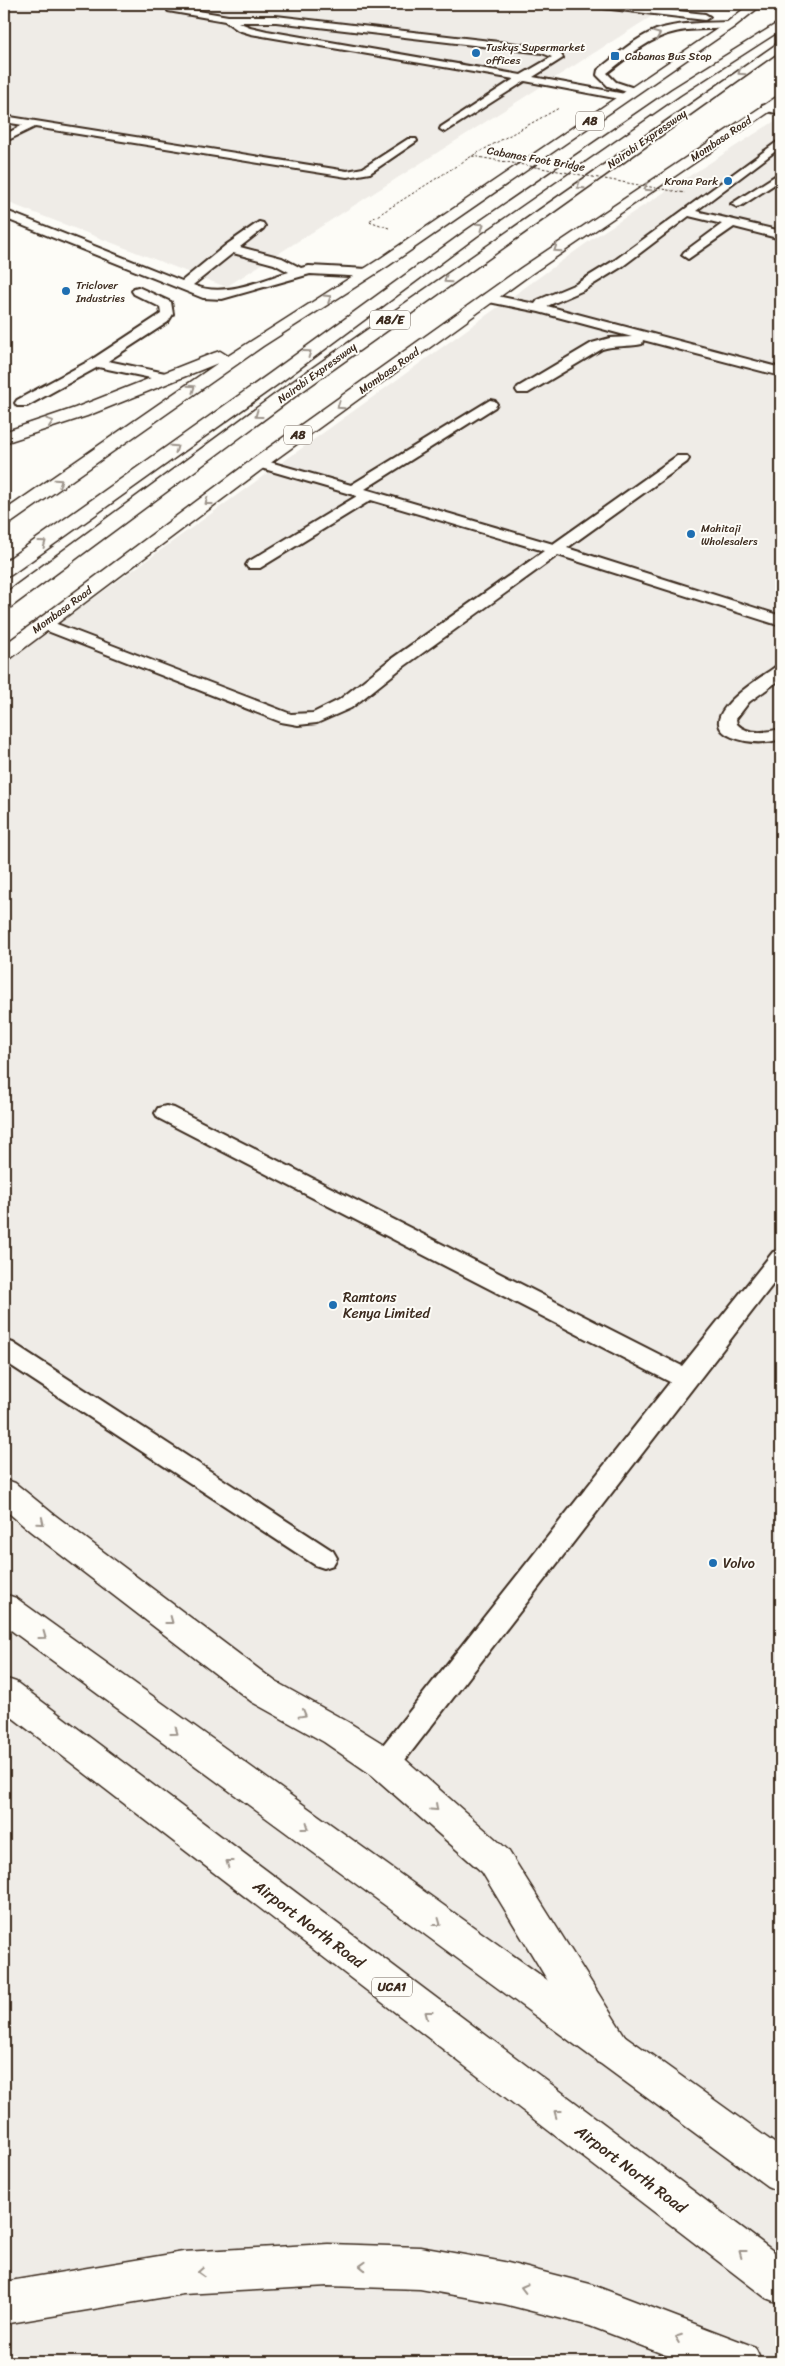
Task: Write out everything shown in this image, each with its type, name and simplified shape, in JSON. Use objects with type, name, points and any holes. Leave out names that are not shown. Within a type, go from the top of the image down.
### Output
[{"type":"main road","name":"A8","points":[[4,519],[258,343],[420,238],[733,23],[757,4]]},
{"type":"main road","name":"Nairobi Expressway","points":[[4,571],[275,378],[472,232],[676,92],[781,25]]},
{"type":"main road","name":"Nairobi Expressway","points":[[4,603],[291,391],[781,45]]},
{"type":"main road","points":[[717,141],[765,92]]},
{"type":"main road","name":"Mombasa Road","points":[[4,654],[259,463],[488,298],[781,98]]},
{"type":"main road","points":[[4,438],[81,412],[165,377],[258,343]]},
{"type":"main road","points":[[4,1491],[41,1522],[264,1692],[336,1732],[385,1764],[495,1861],[611,2048]]},
{"type":"main road","points":[[4,1607],[781,2172]]},
{"type":"main road","name":"Airport North Road","points":[[4,1692],[781,2283]]},
{"type":"main road","points":[[4,2303],[183,2273],[328,2265],[420,2268],[504,2283],[590,2305],[740,2362]]},
{"type":"lane","points":[[182,4],[171,9],[228,19],[286,20],[473,41],[542,50],[558,55],[558,58],[523,78],[445,130]]},
{"type":"lane","points":[[594,4],[733,23]]},
{"type":"lane","points":[[645,10],[654,4]]},
{"type":"lane","points":[[228,19],[234,25],[243,29],[590,91],[629,94]]},
{"type":"lane","points":[[629,94],[602,76],[602,72],[651,36],[661,32],[695,26],[733,23]]},
{"type":"lane","points":[[766,108],[781,112]]},
{"type":"lane","points":[[4,118],[347,174],[366,172],[412,141]]},
{"type":"lane","points":[[4,139],[33,124]]},
{"type":"lane","points":[[543,309],[542,303],[580,287],[611,268],[781,142]]},
{"type":"lane","points":[[744,170],[780,178]]},
{"type":"lane","points":[[737,204],[780,178]]},
{"type":"lane","points":[[686,212],[781,235]]},
{"type":"lane","points":[[4,214],[203,294],[222,295],[298,272],[320,270],[368,273]]},
{"type":"lane","points":[[688,255],[732,223]]},
{"type":"lane","points":[[183,286],[259,226]]},
{"type":"lane","points":[[230,248],[278,261],[298,272]]},
{"type":"lane","points":[[22,403],[96,363],[167,314],[168,309],[161,301],[138,291]]},
{"type":"lane","points":[[488,298],[543,309],[781,372]]},
{"type":"lane","points":[[523,390],[603,344],[621,340],[651,342],[658,340]]},
{"type":"lane","points":[[96,363],[165,377]]},
{"type":"lane","points":[[353,490],[490,404]]},
{"type":"lane","points":[[43,624],[287,718],[298,720],[317,718],[345,704],[393,666],[682,459]]},
{"type":"lane","points":[[259,463],[554,549],[781,621]]},
{"type":"lane","points":[[254,565],[370,495]]},
{"type":"lane","points":[[781,671],[730,711],[728,723],[731,730],[744,736],[763,739],[781,734]]},
{"type":"lane","points":[[166,1113],[686,1379]]},
{"type":"lane","points":[[385,1764],[781,1258]]},
{"type":"lane","points":[[4,1348],[324,1558]]},
{"type":"path","points":[[420,238],[369,221],[472,156],[590,91]]},
{"type":"path","name":"Cabanas Foot Bridge","points":[[472,156],[686,193]]},
{"type":"shaded area","points":[[4,4],[671,4],[226,287],[4,201]]},
{"type":"shaded area","points":[[781,117],[781,2362],[4,2362],[4,663],[595,237]]},
{"type":"place","name":"Tuskys Supermarket offices","points":[[476,53]]},
{"type":"place","name":"Cabanas Bus Stop","points":[[615,56]]},
{"type":"place","name":"Krona Park","points":[[728,181]]},
{"type":"place","name":"Triclover Industries","points":[[66,291]]},
{"type":"place","name":"Mahitaji Wholesalers","points":[[691,534]]},
{"type":"place","name":"Ramtons Kenya Limited","points":[[333,1305]]},
{"type":"place","name":"Volvo","points":[[713,1563]]}]
